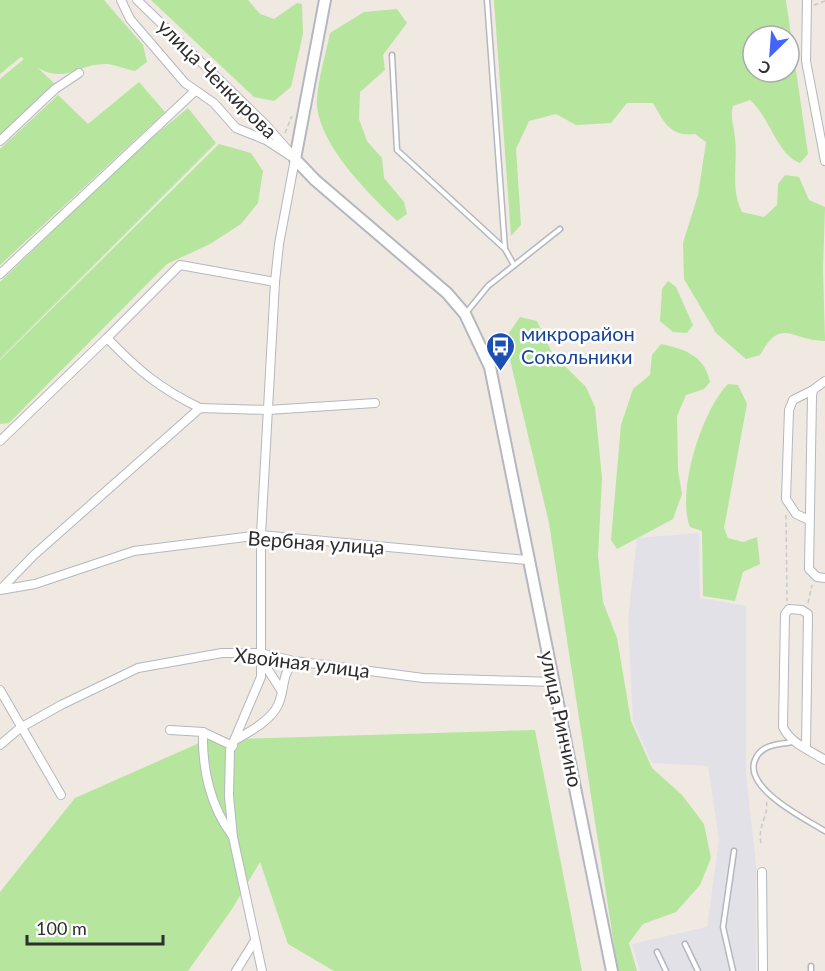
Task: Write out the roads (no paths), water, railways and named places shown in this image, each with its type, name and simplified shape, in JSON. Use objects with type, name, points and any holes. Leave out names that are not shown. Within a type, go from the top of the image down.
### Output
[{"type":"street","points":[[121,0],[130,19],[195,91],[214,103],[236,128],[266,140],[295,159]]},
{"type":"street","name":"улица Ченкирова","points":[[137,0],[265,124],[295,159]]},
{"type":"street","points":[[262,971],[232,837],[229,796],[235,742],[261,677],[261,535],[275,282],[279,244],[325,0]]},
{"type":"street","points":[[810,3],[807,61],[825,161]]},
{"type":"street","points":[[0,141],[55,89],[79,73]]},
{"type":"street","points":[[0,274],[195,91]]},
{"type":"street","points":[[250,135],[265,124]]},
{"type":"street","name":"улица Ринчино","points":[[295,159],[315,180],[447,293],[465,314],[490,367],[527,560],[612,971]]},
{"type":"street","points":[[2,436],[108,338],[180,265],[275,282]]},
{"type":"street","points":[[108,338],[139,371],[168,392],[200,408],[268,410],[375,402]]},
{"type":"street","points":[[809,520],[796,514],[786,499],[789,410],[794,400],[825,381]]},
{"type":"street","points":[[813,390],[808,569],[814,575],[825,578]]},
{"type":"street","name":"Вербная улица","points":[[1,589],[34,555],[200,408]]},
{"type":"street","name":"Вербная улица","points":[[1,589],[35,584],[134,551],[261,535],[527,560]]},
{"type":"street","points":[[806,748],[806,611],[787,610],[783,727],[786,734],[795,742],[825,760]]},
{"type":"street","name":"Хвойная улица","points":[[0,745],[20,728],[61,705],[138,668],[222,653],[271,656],[423,678],[553,682]]},
{"type":"street","points":[[260,655],[280,690]]},
{"type":"street","points":[[271,656],[273,677]]},
{"type":"street","points":[[235,742],[273,714],[279,704],[285,673],[294,661]]},
{"type":"street","points":[[0,690],[61,795]]},
{"type":"street","points":[[170,730],[203,732],[235,742]]},
{"type":"street","points":[[203,732],[202,758],[210,789],[222,821],[232,837]]},
{"type":"street","points":[[762,872],[763,971]]},
{"type":"street","points":[[236,971],[254,942]]},
{"type":"lane","points":[[487,0],[506,232],[505,249]]},
{"type":"lane","points":[[392,55],[397,150],[505,249],[514,265]]},
{"type":"lane","points":[[465,314],[488,286],[560,229]]},
{"type":"lane","points":[[795,742],[771,744],[758,753],[753,763],[755,780],[762,788],[825,831]]},
{"type":"lane","points":[[733,971],[723,927],[734,851]]},
{"type":"lane","points":[[685,944],[698,971]]},
{"type":"lane","points":[[657,952],[666,971]]},
{"type":"place","name":"микрорайон Сокольники","points":[[500,372]]}]
